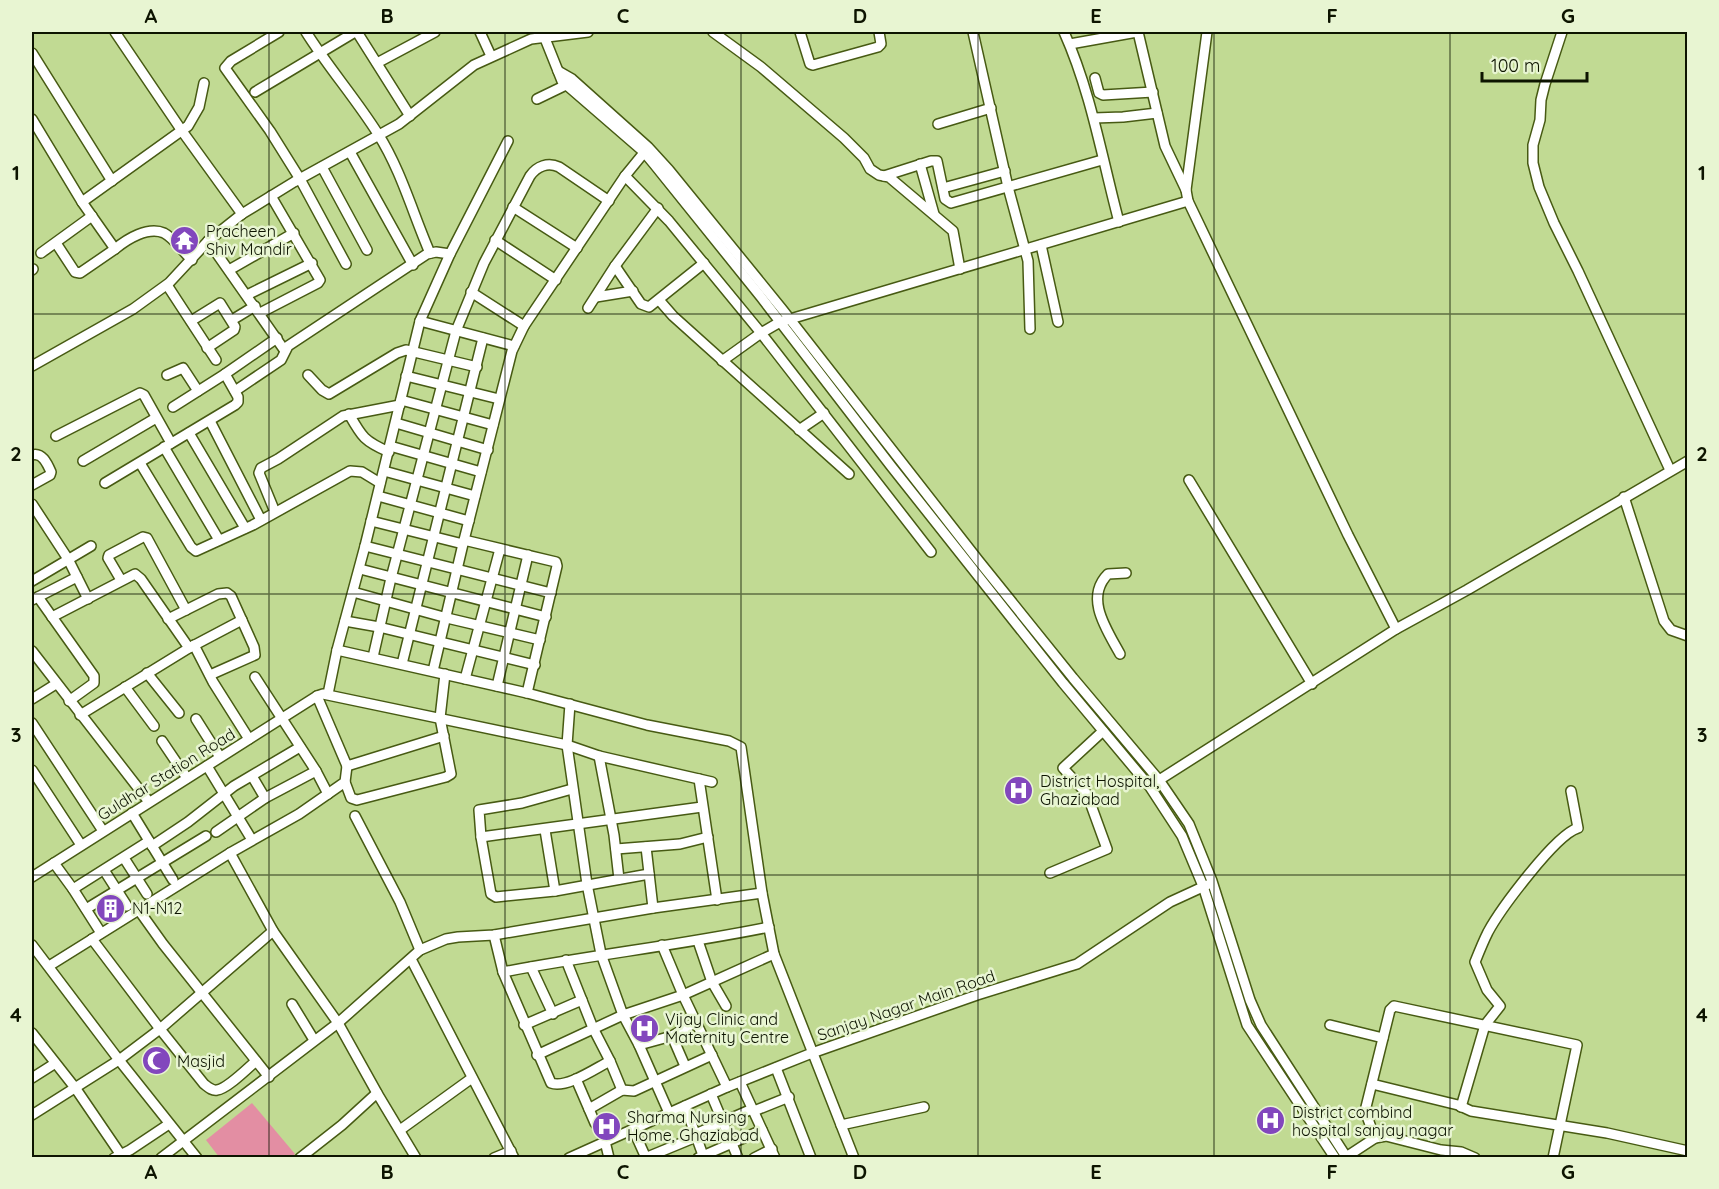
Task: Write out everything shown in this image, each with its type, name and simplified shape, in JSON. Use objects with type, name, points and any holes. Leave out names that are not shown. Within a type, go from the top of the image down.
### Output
[{"type":"street","points":[[115,32],[242,214]]},
{"type":"street","points":[[279,32],[225,68],[270,131],[300,179],[346,264]]},
{"type":"street","points":[[306,32],[379,135],[399,176],[430,253]]},
{"type":"street","points":[[255,92],[356,32],[410,116]]},
{"type":"street","points":[[376,63],[435,32]]},
{"type":"street","points":[[480,32],[491,56]]},
{"type":"street","points":[[32,364],[133,309],[167,285],[208,241],[242,214],[410,116],[459,75],[491,56],[522,42],[544,36],[588,32]]},
{"type":"street","points":[[713,32],[762,68],[844,138],[864,158],[870,169],[889,177],[953,231],[960,269]]},
{"type":"street","points":[[800,32],[810,64],[813,65],[878,47],[881,44],[879,32]]},
{"type":"street","points":[[973,32],[1030,273],[1030,329]]},
{"type":"street","points":[[1064,32],[1094,118],[1102,160],[1119,222]]},
{"type":"street","points":[[1070,44],[1138,32],[1169,157],[1186,190],[1188,201],[1348,535],[1396,629]]},
{"type":"street","points":[[1186,190],[1207,32]]},
{"type":"street","points":[[1562,32],[1541,100],[1540,120],[1533,145],[1535,171],[1554,223],[1670,470]]},
{"type":"street","points":[[544,36],[560,78],[566,85],[646,150]]},
{"type":"street","points":[[32,53],[112,181]]},
{"type":"street","points":[[558,71],[572,79],[646,150],[1073,678],[1159,780],[1189,824],[1247,1024],[1335,1158]]},
{"type":"street","points":[[1095,78],[1099,93],[1103,95],[1153,92]]},
{"type":"street","points":[[82,202],[182,131],[194,118],[204,83]]},
{"type":"street","points":[[537,99],[566,85]]},
{"type":"street","points":[[938,124],[991,108]]},
{"type":"street","points":[[1094,118],[1133,117],[1157,113]]},
{"type":"street","points":[[32,119],[82,202],[115,249]]},
{"type":"street","points":[[328,694],[420,321],[450,254],[508,141]]},
{"type":"street","points":[[434,671],[463,542],[514,346],[524,326],[625,176],[646,150]]},
{"type":"street","points":[[350,152],[413,265]]},
{"type":"street","points":[[884,176],[937,161],[946,201],[951,203],[1102,160]]},
{"type":"street","points":[[920,164],[934,215]]},
{"type":"street","points":[[373,657],[385,601],[447,360],[471,292],[495,240],[535,170],[545,165],[553,165],[609,201]]},
{"type":"street","points":[[322,167],[367,250]]},
{"type":"street","points":[[943,188],[1005,171]]},
{"type":"street","points":[[625,176],[658,208],[704,263],[932,552]]},
{"type":"street","points":[[232,320],[320,282],[312,263],[271,196]]},
{"type":"street","points":[[722,361],[761,333],[785,320],[1188,201]]},
{"type":"street","points":[[513,207],[578,248]]},
{"type":"street","points":[[588,308],[615,266],[658,208]]},
{"type":"street","points":[[41,253],[92,216]]},
{"type":"street","points":[[56,243],[75,273],[80,273],[134,237],[146,232],[157,231],[167,235],[192,260]]},
{"type":"street","points":[[229,270],[294,233]]},
{"type":"street","points":[[495,240],[556,280]]},
{"type":"street","points":[[208,241],[285,351]]},
{"type":"street","points":[[1041,245],[1058,322]]},
{"type":"street","points":[[235,391],[281,360],[290,344],[430,253],[450,254]]},
{"type":"street","points":[[247,295],[312,263]]},
{"type":"street","points":[[615,266],[644,306],[649,307],[704,263]]},
{"type":"street","points":[[167,285],[216,360]]},
{"type":"street","points":[[596,297],[633,291]]},
{"type":"street","points":[[471,292],[524,326]]},
{"type":"street","points":[[659,300],[722,361],[849,474]]},
{"type":"street","points":[[191,321],[220,303],[232,320],[234,330],[207,348]]},
{"type":"street","points":[[785,320],[891,466],[1150,787],[1182,836],[1208,885],[1261,1025],[1347,1157],[1375,1138],[1386,1136],[1442,1150],[1461,1152],[1475,1158]]},
{"type":"street","points":[[420,321],[514,346]]},
{"type":"street","points":[[173,407],[277,338]]},
{"type":"street","points":[[402,664],[483,338]]},
{"type":"street","points":[[308,375],[325,393],[332,393],[398,353],[411,350],[477,367]]},
{"type":"street","points":[[167,375],[183,368],[198,391]]},
{"type":"street","points":[[105,483],[238,402],[238,397],[225,374]]},
{"type":"street","points":[[406,376],[499,399]]},
{"type":"street","points":[[56,436],[140,393],[144,395],[167,445],[219,540]]},
{"type":"street","points":[[276,512],[259,473],[261,468],[349,414],[400,403],[465,416],[493,425]]},
{"type":"street","points":[[799,430],[824,413]]},
{"type":"street","points":[[349,414],[364,439],[372,445],[423,455],[481,472]]},
{"type":"street","points":[[83,461],[156,418]]},
{"type":"street","points":[[210,421],[261,520]]},
{"type":"street","points":[[396,423],[488,450]]},
{"type":"street","points":[[189,433],[244,528]]},
{"type":"street","points":[[32,455],[36,453],[41,456],[51,472],[50,475],[32,485]]},
{"type":"street","points":[[1150,787],[1396,629],[1688,461]]},
{"type":"street","points":[[140,463],[194,550],[200,550],[261,520],[350,471],[362,472],[380,483]]},
{"type":"street","points":[[384,471],[475,496]]},
{"type":"street","points":[[1189,480],[1312,684]]},
{"type":"street","points":[[378,496],[469,521]]},
{"type":"street","points":[[1624,497],[1664,621],[1671,630],[1688,636]]},
{"type":"street","points":[[32,504],[68,559],[88,599]]},
{"type":"street","points":[[371,521],[435,538],[500,549],[556,562],[546,617],[527,693]]},
{"type":"street","points":[[121,580],[108,558],[109,555],[143,537],[147,538],[186,610]]},
{"type":"street","points":[[32,581],[91,546]]},
{"type":"street","points":[[365,546],[551,593]]},
{"type":"street","points":[[465,679],[500,549]]},
{"type":"street","points":[[497,686],[528,555]]},
{"type":"street","points":[[360,569],[546,617]]},
{"type":"street","points":[[1120,654],[1098,609],[1098,591],[1101,581],[1108,574],[1126,573]]},
{"type":"street","points":[[52,617],[131,575],[138,576],[168,620],[191,646],[249,739]]},
{"type":"street","points":[[69,701],[91,686],[95,680],[52,617],[35,599],[78,577]]},
{"type":"street","points":[[353,592],[447,618],[540,640]]},
{"type":"street","points":[[168,620],[218,594],[228,593],[254,647],[255,654],[210,675]]},
{"type":"street","points":[[80,715],[191,646],[242,620]]},
{"type":"street","points":[[345,621],[379,627],[535,665]]},
{"type":"street","points":[[337,650],[527,693],[647,725],[729,741],[741,747],[762,893],[774,954],[854,1158]]},
{"type":"street","points":[[32,651],[149,802]]},
{"type":"street","points":[[147,672],[179,713]]},
{"type":"street","points":[[445,674],[440,718],[451,771],[446,777],[355,800],[351,798],[345,782],[347,766],[317,696],[328,694],[440,718],[567,745],[599,756],[712,782]]},
{"type":"street","points":[[255,677],[316,771],[328,794]]},
{"type":"street","points":[[32,699],[56,684]]},
{"type":"street","points":[[125,687],[154,726]]},
{"type":"street","name":"Guldhar Station Road","points":[[32,875],[317,696]]},
{"type":"street","points":[[570,704],[567,745],[572,789],[600,954],[623,1015],[669,1113]]},
{"type":"street","points":[[196,719],[220,757]]},
{"type":"street","points":[[32,723],[103,831]]},
{"type":"street","points":[[1050,873],[1107,849],[1087,794],[1063,768],[1103,731]]},
{"type":"street","points":[[347,766],[444,736]]},
{"type":"street","points":[[162,741],[187,778]]},
{"type":"street","points":[[73,889],[188,822],[224,794],[300,747]]},
{"type":"street","points":[[599,756],[616,849],[619,879]]},
{"type":"street","points":[[207,766],[252,840]]},
{"type":"street","points":[[32,770],[36,786],[81,845]]},
{"type":"street","points":[[86,909],[211,834],[265,798],[316,771]]},
{"type":"street","points":[[252,776],[265,798]]},
{"type":"street","points":[[699,778],[717,900]]},
{"type":"street","points":[[49,966],[230,853],[299,814],[345,782]]},
{"type":"street","points":[[572,789],[522,803],[482,808],[478,812],[489,892],[493,896],[555,891],[649,874]]},
{"type":"street","points":[[1461,1107],[1485,1025],[1500,1006],[1487,990],[1475,962],[1488,931],[1521,886],[1550,849],[1571,830],[1578,828],[1571,791]]},
{"type":"street","points":[[481,837],[702,807]]},
{"type":"street","points":[[132,813],[172,880]]},
{"type":"street","points":[[355,816],[400,903],[420,950]]},
{"type":"street","points":[[545,830],[555,891]]},
{"type":"street","points":[[616,849],[680,844],[708,837]]},
{"type":"street","points":[[646,847],[653,908]]},
{"type":"street","points":[[230,853],[273,931],[338,1023],[416,1158]]},
{"type":"street","points":[[124,858],[147,894]]},
{"type":"street","points":[[54,863],[101,933]]},
{"type":"street","points":[[104,870],[127,906]]},
{"type":"street","name":"Sanjay Nagar Main Road","points":[[569,1158],[727,1087],[812,1053],[977,995],[1077,964],[1170,902],[1208,885]]},
{"type":"street","points":[[162,1158],[338,1023],[420,950],[446,939],[494,935],[653,908],[762,893]]},
{"type":"street","points":[[138,909],[201,993],[269,1077]]},
{"type":"street","points":[[503,972],[600,954],[698,941],[769,927]]},
{"type":"street","points":[[32,1115],[76,1089],[160,1029],[273,931]]},
{"type":"street","points":[[494,935],[503,972],[551,1083],[559,1085],[576,1079],[610,1061]]},
{"type":"street","points":[[92,939],[160,1029],[210,1089],[217,1090],[223,1087],[256,1061]]},
{"type":"street","points":[[698,941],[712,982],[726,1006]]},
{"type":"street","points":[[32,945],[197,1158]]},
{"type":"street","points":[[662,945],[727,1087]]},
{"type":"street","points":[[537,1055],[623,1015],[683,994],[774,954]]},
{"type":"street","points":[[411,959],[513,1154],[494,1158]]},
{"type":"street","points":[[566,960],[593,1028],[622,1089]]},
{"type":"street","points":[[531,966],[553,1014]]},
{"type":"street","points":[[525,1025],[582,1000]]},
{"type":"street","points":[[292,1004],[314,1040]]},
{"type":"street","points":[[1375,1138],[1365,1111],[1390,1010],[1394,1006],[1577,1045],[1553,1158]]},
{"type":"street","points":[[639,1045],[672,1035],[696,1022]]},
{"type":"street","points":[[1330,1025],[1383,1038]]},
{"type":"street","points":[[32,1034],[76,1089],[117,1156],[170,1124]]},
{"type":"street","points":[[672,1035],[685,1066]]},
{"type":"street","points":[[589,1109],[622,1089],[634,1091],[712,1055]]},
{"type":"street","points":[[32,1078],[54,1064]]},
{"type":"street","points":[[776,1068],[811,1158]]},
{"type":"street","points":[[400,1130],[472,1078]]},
{"type":"street","points":[[576,1079],[595,1123],[603,1133],[609,1158]]},
{"type":"street","points":[[740,1082],[773,1154],[754,1158]]},
{"type":"street","points":[[1372,1084],[1471,1111],[1560,1125],[1688,1151]]},
{"type":"street","points":[[300,1158],[377,1093]]},
{"type":"street","points":[[711,1094],[738,1158]]},
{"type":"street","points":[[633,1129],[645,1157],[753,1110],[789,1097]]},
{"type":"street","points":[[685,1106],[702,1157],[762,1130]]},
{"type":"street","points":[[841,1125],[924,1107]]},
{"type":"street","points":[[313,1148],[318,1158]]},
{"type":"shaded area","points":[[252,1103],[295,1154],[290,1158],[219,1157],[206,1140]]},
{"type":"place","name":"Pracheen Shiv Mandir","points":[[185,240]]},
{"type":"place","name":"District Hospital, Ghaziabad","points":[[1019,790]]},
{"type":"place","name":"N1-N12","points":[[111,908]]},
{"type":"place","name":"Vijay Clinic and Maternity Centre","points":[[644,1028]]},
{"type":"place","name":"Masjid","points":[[156,1061]]},
{"type":"place","name":"District combind hospital sanjay nagar","points":[[1271,1121]]},
{"type":"place","name":"Sharma Nursing Home, Ghaziabad","points":[[606,1126]]}]
